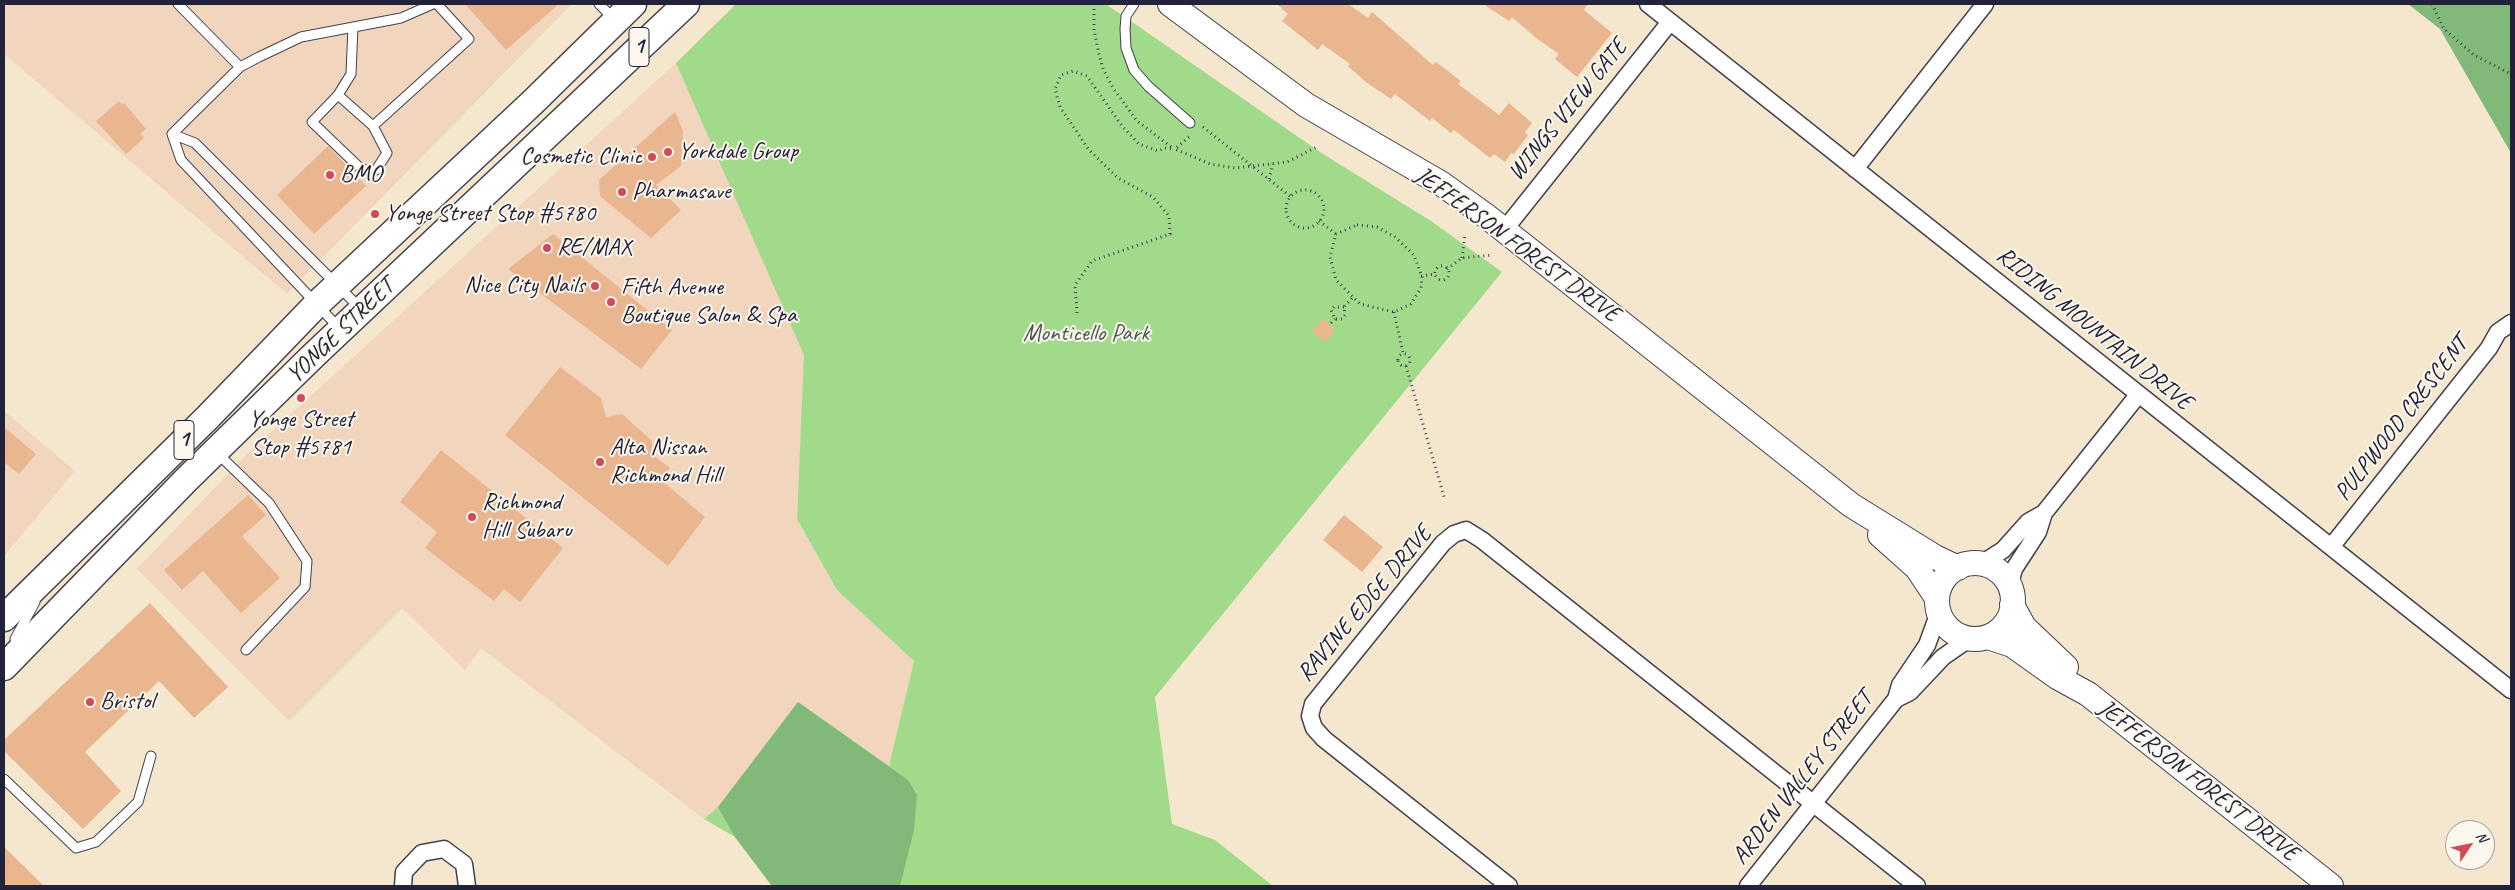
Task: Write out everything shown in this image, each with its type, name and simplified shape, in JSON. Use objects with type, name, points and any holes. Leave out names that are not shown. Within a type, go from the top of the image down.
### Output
[{"type":"main road","name":"YONGE STREET","points":[[8,642],[82,586],[216,451],[341,330],[686,4]]},
{"type":"main road","name":"YONGE STREET","points":[[8,642],[51,574],[316,304],[533,102],[616,9]]},
{"type":"street","name":"JEFFERSON FOREST DRIVE","points":[[1170,4],[1306,105],[1442,184],[1505,229],[1851,504],[1935,557],[1958,568]]},
{"type":"street","name":"RIDING MOUNTAIN DRIVE","points":[[1648,4],[2511,690]]},
{"type":"street","points":[[1855,169],[1985,4]]},
{"type":"street","name":"WINGS VIEW GATE","points":[[1505,229],[1670,22]]},
{"type":"street","name":"PULPWOOD CRESCENT","points":[[2331,547],[2489,348],[2498,332],[2511,323]]},
{"type":"street","points":[[2011,596],[1998,572],[1981,564],[1971,564],[1958,568],[1944,580],[1938,605],[1948,628],[1960,636],[1978,638],[2003,627],[2008,619],[2011,596],[2014,569],[2038,532],[2044,513],[2138,395]]},
{"type":"street","name":"JEFFERSON FOREST DRIVE","points":[[1851,504],[1883,538],[1917,568],[1938,605]]},
{"type":"street","points":[[1981,564],[2003,550],[2028,522],[2044,513]]},
{"type":"street","name":"RAVINE EDGE DRIVE","points":[[1509,886],[1324,739],[1314,728],[1310,716],[1313,704],[1443,543],[1454,534],[1466,530],[1482,540],[1814,804]]},
{"type":"street","name":"JEFFERSON FOREST DRIVE","points":[[2011,596],[2024,627],[2068,668],[2088,694]]},
{"type":"street","name":"ARDEN VALLEY STREET","points":[[1748,886],[1896,699],[1900,685],[1927,645],[1938,605]]},
{"type":"street","name":"JEFFERSON FOREST DRIVE","points":[[1978,638],[2012,646],[2057,677],[2088,694],[2332,886]]},
{"type":"street","name":"ARDEN VALLEY STREET","points":[[1896,699],[1910,692],[1943,657],[1978,638]]},
{"type":"street","points":[[1814,804],[1918,886]]},
{"type":"street","points":[[403,886],[404,872],[422,853],[444,849],[464,864],[467,886]]},
{"type":"lane","points":[[178,4],[240,67]]},
{"type":"lane","points":[[172,134],[240,67],[301,37],[401,18],[432,4]]},
{"type":"lane","points":[[373,126],[469,39],[437,4]]},
{"type":"lane","points":[[1134,4],[1126,16],[1125,29],[1126,48],[1134,70],[1148,86],[1190,123]]},
{"type":"lane","points":[[338,95],[373,126],[383,141],[387,154],[376,170],[367,171],[359,167],[312,122],[338,95],[351,74],[353,27]]},
{"type":"lane","points":[[172,134],[195,143],[362,310]]},
{"type":"lane","points":[[172,134],[181,160],[341,330]]},
{"type":"lane","points":[[216,451],[269,504],[307,561],[305,586],[246,650]]},
{"type":"lane","points":[[4,779],[76,848],[96,842],[138,802],[151,756]]},
{"type":"path","points":[[1094,4],[1094,30],[1099,54],[1103,69],[1113,88],[1137,121],[1175,149],[1210,164],[1254,167],[1287,162],[1317,146]]},
{"type":"path","points":[[2432,4],[2444,28],[2474,54],[2511,74]]},
{"type":"path","points":[[1077,313],[1075,285],[1092,261],[1170,234],[1169,216],[1153,197],[1118,178],[1089,150],[1060,106],[1055,89],[1061,75],[1073,71],[1087,76],[1122,126],[1139,144],[1158,151],[1165,148],[1175,149],[1194,132]]},
{"type":"path","points":[[1201,126],[1291,197]]},
{"type":"path","points":[[1269,179],[1273,164]]},
{"type":"path","points":[[1305,190],[1318,196],[1324,209],[1319,222],[1311,227],[1304,228],[1291,222],[1286,210],[1291,197],[1305,190]]},
{"type":"path","points":[[1319,222],[1336,234]]},
{"type":"path","points":[[1357,225],[1377,227],[1395,237],[1414,255],[1421,276],[1421,288],[1411,304],[1394,312],[1360,304],[1336,280],[1330,256],[1336,234],[1357,225]]},
{"type":"path","points":[[1462,258],[1465,235]]},
{"type":"path","points":[[1448,269],[1462,258],[1492,255]]},
{"type":"path","points":[[1436,274],[1440,266],[1448,269]]},
{"type":"path","points":[[1436,274],[1440,279],[1445,279],[1449,274],[1448,269]]},
{"type":"path","points":[[1421,276],[1436,274]]},
{"type":"path","points":[[1335,319],[1342,319],[1345,315],[1344,307],[1353,297]]},
{"type":"path","points":[[1335,319],[1331,310],[1334,306],[1344,307]]},
{"type":"path","points":[[1394,312],[1403,353]]},
{"type":"path","points":[[1332,323],[1335,319]]},
{"type":"path","points":[[1403,353],[1409,355],[1410,359],[1406,366],[1445,500]]},
{"type":"path","points":[[1403,353],[1399,355],[1398,360],[1400,365],[1406,366]]},
{"type":"shaded area","points":[[4,4],[572,4],[287,294],[4,54]]},
{"type":"shaded area","points":[[676,63],[805,355],[797,519],[837,590],[914,661],[889,766],[798,702],[718,807],[704,819],[481,648],[465,670],[402,608],[289,721],[137,569],[247,454]]},
{"type":"shaded area","points":[[4,411],[75,471],[4,556]]},
{"type":"green space","name":"Monticello Park","points":[[736,4],[1106,4],[1323,154],[1431,221],[1502,272],[1155,697],[1172,824],[1215,840],[1273,886],[772,886],[735,837],[704,819],[718,807],[798,702],[889,766],[914,661],[837,590],[797,519],[804,355],[676,63]]},
{"type":"green space","points":[[2408,4],[2511,4],[2511,153],[2440,29]]},
{"type":"green space","points":[[798,702],[908,780],[917,795],[914,830],[900,886],[772,886],[735,837],[718,807]]},
{"type":"building","points":[[465,4],[559,4],[506,50]]},
{"type":"building","points":[[1277,4],[1348,4],[1368,18],[1372,12],[1433,65],[1436,62],[1461,81],[1458,84],[1499,115],[1509,103],[1532,123],[1525,132],[1528,135],[1514,154],[1511,153],[1505,162],[1494,154],[1490,158],[1454,130],[1451,133],[1432,118],[1430,121],[1395,94],[1391,99],[1367,83],[1348,66],[1350,64],[1322,44],[1318,50],[1282,21],[1288,14]]},
{"type":"building","points":[[1483,4],[1588,4],[1584,10],[1612,33],[1577,77],[1555,59],[1559,54],[1536,38],[1512,17],[1509,21]]},
{"type":"building","points":[[119,101],[122,105],[124,103],[146,129],[140,134],[144,138],[126,154],[96,121]]},
{"type":"building","points":[[675,112],[683,131],[681,166],[656,185],[681,210],[651,238],[600,196],[599,180]]},
{"type":"building","points":[[328,146],[366,186],[314,234],[277,195]]},
{"type":"building","points":[[553,234],[672,330],[641,369],[508,269]]},
{"type":"building","points":[[1323,319],[1335,330],[1325,342],[1312,331]]},
{"type":"building","name":"Alta Nissan Richmond Hill","points":[[560,367],[601,398],[606,417],[622,414],[652,441],[653,455],[670,468],[661,480],[705,517],[668,566],[505,435]]},
{"type":"building","points":[[4,427],[36,454],[19,474],[4,462]]},
{"type":"building","name":"Richmond Hill Subaru","points":[[441,450],[563,548],[520,602],[504,589],[494,601],[425,548],[437,532],[400,502]]},
{"type":"building","points":[[248,495],[266,515],[242,536],[280,578],[241,613],[203,571],[182,590],[164,570]]},
{"type":"building","points":[[1344,515],[1383,547],[1362,572],[1323,540]]},
{"type":"building","name":"Bristol","points":[[150,603],[228,687],[194,718],[159,681],[85,752],[121,791],[83,829],[4,751],[4,740]]},
{"type":"building","points":[[4,847],[44,886],[4,886]]},
{"type":"place","name":"Yorkdale Group","points":[[668,152]]},
{"type":"place","name":"Cosmetic Clinic","points":[[652,157]]},
{"type":"place","name":"BMO","points":[[330,175]]},
{"type":"place","name":"Pharmasave","points":[[622,192]]},
{"type":"place","name":"Yonge Street Stop #5780","points":[[375,214]]},
{"type":"place","name":"RE/MAX","points":[[547,248]]},
{"type":"place","name":"Nice City Nails","points":[[595,286]]},
{"type":"place","name":"Fifth Avenue Boutique Salon & Spa","points":[[611,302]]},
{"type":"place","name":"Yonge Street Stop #5781","points":[[301,398]]},
{"type":"place","name":"Alta Nissan Richmond Hill","points":[[600,462]]},
{"type":"place","name":"Richmond Hill Subaru","points":[[472,517]]},
{"type":"place","name":"Bristol","points":[[90,702]]}]
